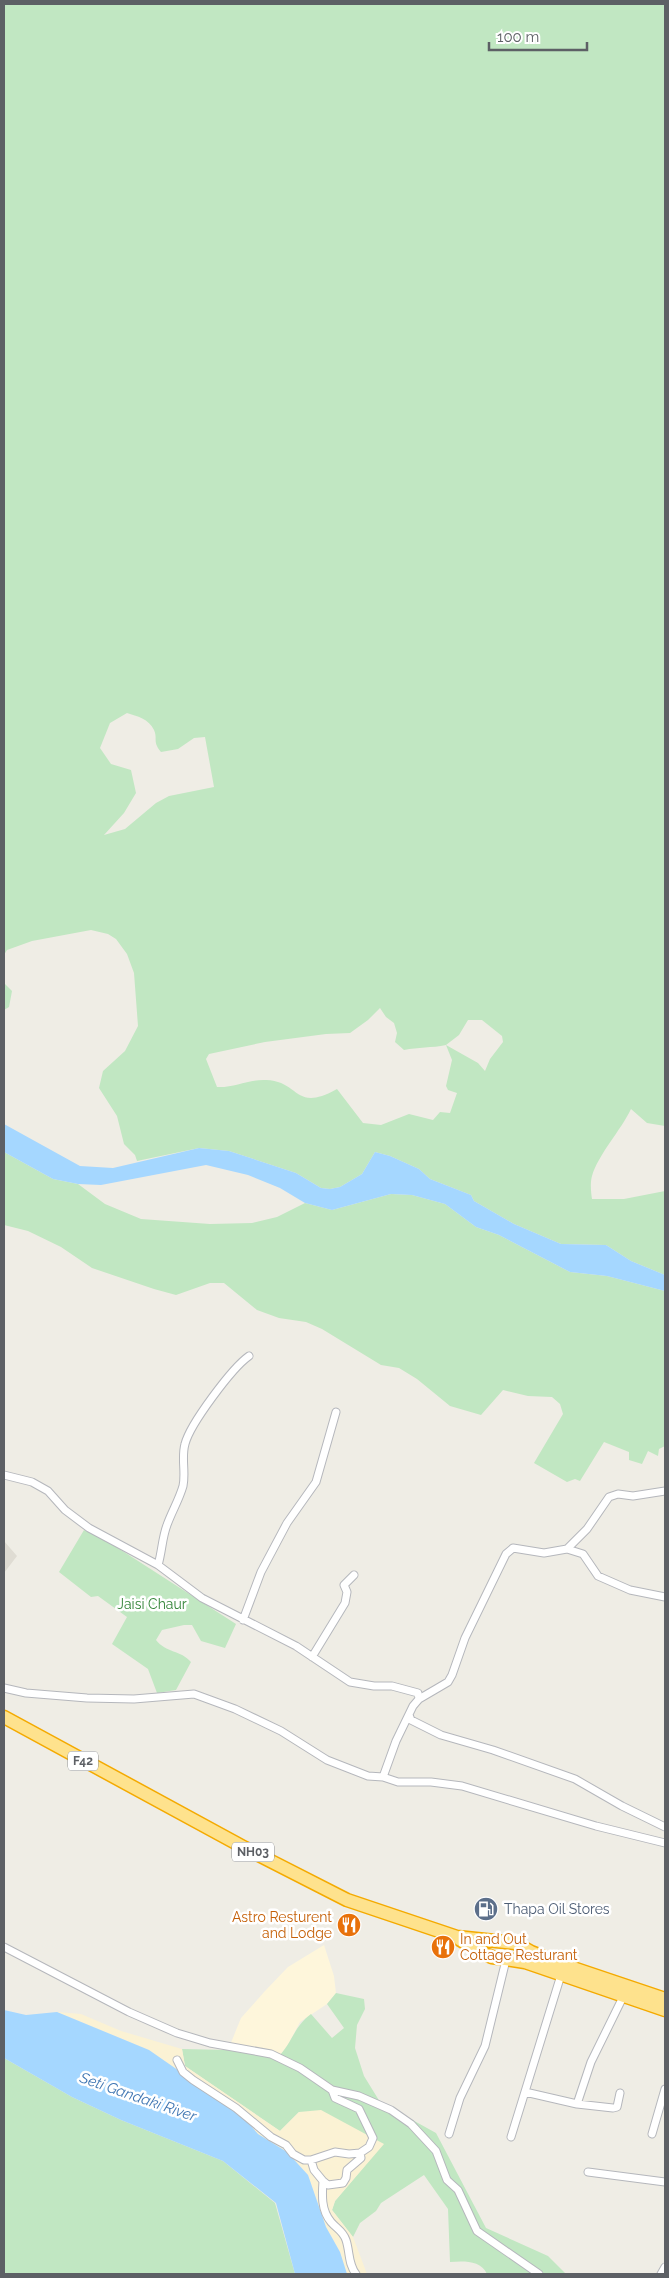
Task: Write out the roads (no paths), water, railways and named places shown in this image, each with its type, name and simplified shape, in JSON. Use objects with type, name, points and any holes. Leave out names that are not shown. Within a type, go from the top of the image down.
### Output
[{"type":"highway","name":"F42","points":[[4,1717],[164,1804]]},
{"type":"highway","name":"NH03","points":[[164,1804],[347,1900],[457,1937],[515,1943],[531,1952],[564,1965],[665,1999]]},
{"type":"highway","points":[[457,1937],[480,1952],[506,1960],[525,1962],[665,2010]]},
{"type":"street","points":[[158,1566],[163,1550],[166,1526],[176,1506],[184,1482],[182,1458],[185,1442],[204,1408],[249,1356]]},
{"type":"street","points":[[243,1620],[261,1572],[287,1523],[316,1482],[336,1412]]},
{"type":"street","points":[[4,1475],[32,1482],[48,1491],[65,1510],[89,1528],[158,1566],[202,1598],[296,1646],[350,1682],[374,1686],[392,1686],[418,1693],[419,1699]]},
{"type":"street","points":[[567,1549],[587,1529],[609,1497],[618,1494],[633,1496],[665,1490]]},
{"type":"street","points":[[383,1777],[408,1715],[419,1699],[448,1682],[465,1638],[506,1554],[513,1548],[544,1553],[567,1549],[583,1554],[598,1576],[630,1590],[665,1597]]},
{"type":"street","points":[[312,1657],[345,1603],[347,1592],[344,1585],[354,1574]]},
{"type":"street","points":[[4,1688],[26,1693],[87,1698],[134,1699],[194,1694],[235,1709],[281,1731],[327,1760],[368,1776],[383,1777],[398,1782],[431,1782],[462,1786],[596,1826],[665,1843]]},
{"type":"street","points":[[408,1715],[411,1720],[441,1735],[493,1750],[574,1779],[665,1827]]},
{"type":"street","points":[[4,1947],[129,2012],[177,2033],[210,2043],[270,2054],[300,2068],[332,2090],[359,2096],[391,2110],[411,2124],[436,2151],[447,2180],[458,2190],[477,2231],[539,2274]]},
{"type":"street","points":[[449,2134],[460,2098],[485,2046],[506,1960]]},
{"type":"street","points":[[511,2137],[560,1975]]},
{"type":"street","points":[[577,2104],[591,2062],[623,1996]]},
{"type":"street","points":[[177,2060],[183,2072],[193,2080],[236,2108],[272,2137],[286,2145],[293,2154],[304,2160],[311,2160],[335,2152],[360,2153],[369,2147],[373,2138],[370,2128],[359,2109],[335,2098],[332,2090]]},
{"type":"street","points":[[652,2134],[665,2089]]},
{"type":"street","points":[[525,2092],[577,2104],[614,2108],[620,2093]]},
{"type":"street","points":[[311,2160],[314,2170],[328,2185],[343,2183],[347,2170],[361,2158],[360,2153]]},
{"type":"street","points":[[588,2172],[665,2182]]},
{"type":"street","points":[[324,2181],[322,2196],[324,2210],[331,2222],[342,2231],[352,2269],[356,2274]]},
{"type":"street","points":[[661,2274],[665,2267]]},
{"type":"water","points":[[4,1124],[80,1166],[113,1168],[199,1148],[229,1151],[296,1173],[321,1188],[330,1189],[340,1187],[362,1174],[375,1152],[390,1156],[419,1169],[430,1179],[471,1195],[474,1201],[514,1224],[561,1244],[606,1245],[631,1261],[665,1275],[665,1291],[607,1276],[570,1272],[499,1235],[476,1227],[445,1204],[412,1195],[391,1194],[332,1210],[305,1203],[280,1188],[248,1175],[206,1165],[101,1185],[78,1184],[53,1179],[4,1152]]},
{"type":"water","name":"Seti Gandaki River","points":[[4,2010],[26,2015],[57,2012],[149,2050],[221,2100],[245,2119],[258,2134],[287,2152],[308,2175],[326,2227],[340,2252],[347,2274],[295,2274],[276,2203],[223,2161],[121,2120],[72,2097],[4,2058]]},
{"type":"place","name":"Thapa Oil Stores","points":[[486,1909]]},
{"type":"place","name":"Astro Resturent and Lodge","points":[[349,1925]]},
{"type":"place","name":"In and Out Cottage Resturant","points":[[443,1947]]},
{"type":"park label","name":"Jaisi Chaur","points":[[152,1604]]}]
